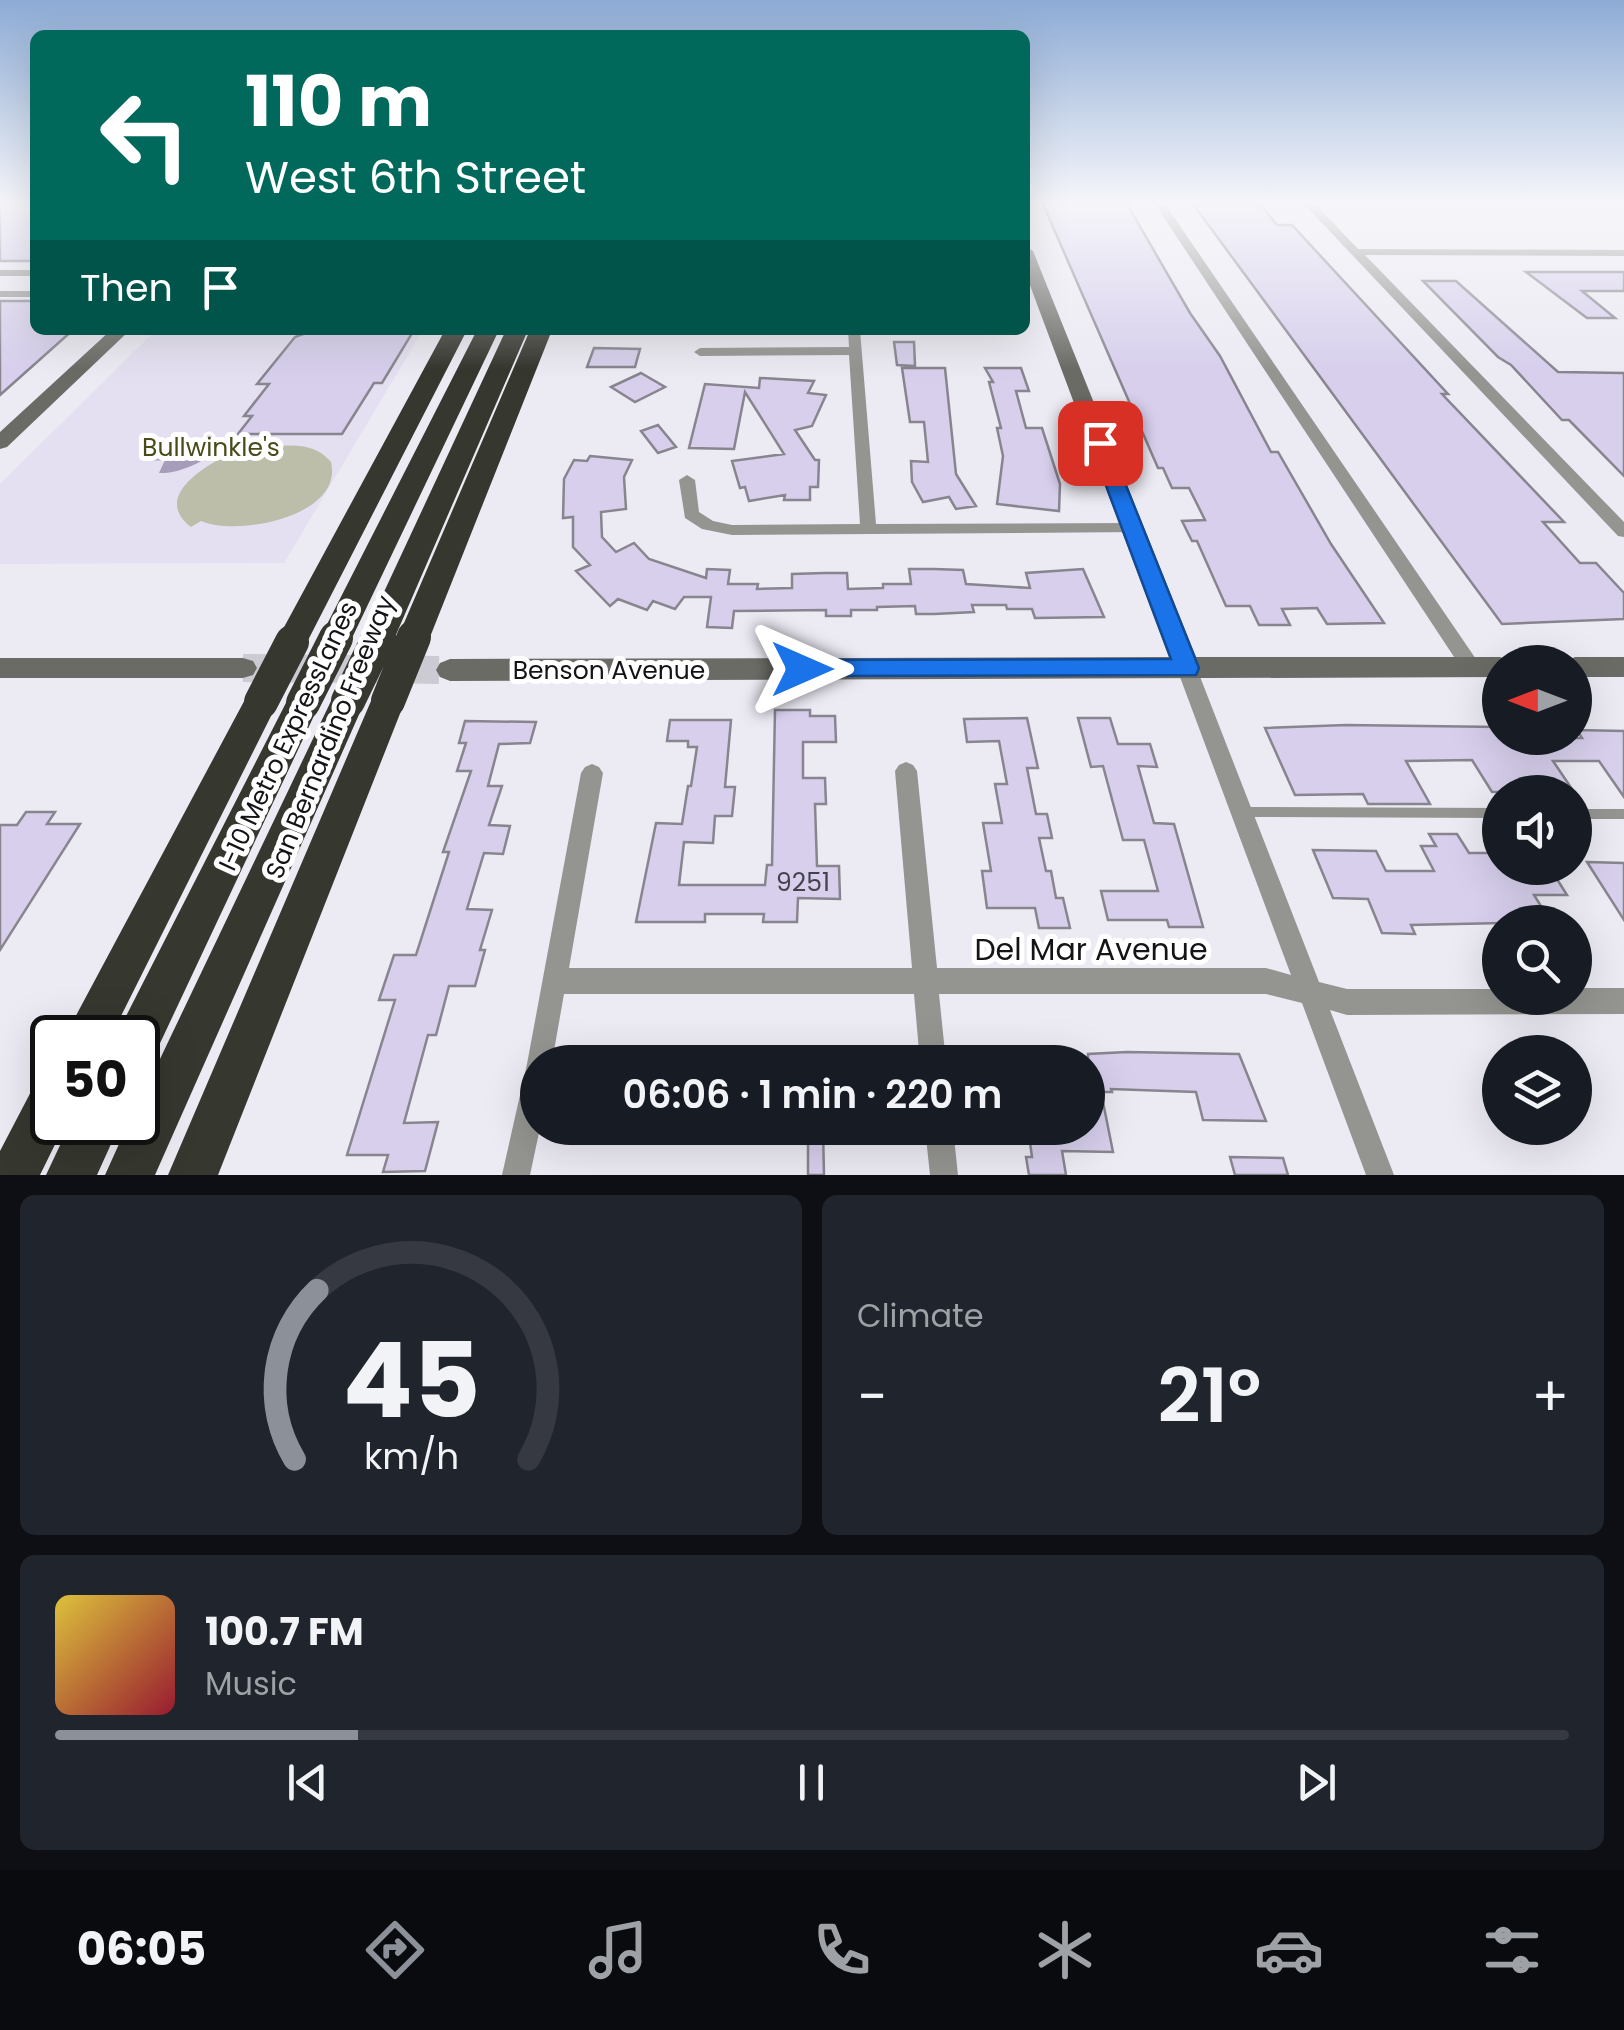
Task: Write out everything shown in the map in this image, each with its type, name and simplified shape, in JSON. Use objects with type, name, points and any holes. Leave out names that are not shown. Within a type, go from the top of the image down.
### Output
[{"type":"highway","points":[[97,1015],[252,685],[292,642],[453,335]]},
{"type":"highway","name":"I-10 Metro ExpressLanes","points":[[150,1015],[486,335]]},
{"type":"highway","name":"I-10 Metro ExpressLanes","points":[[130,1175],[368,701],[379,637],[515,335]]},
{"type":"highway","name":"San Bernardino Freeway","points":[[193,1175],[368,701],[414,637],[540,335]]},
{"type":"highway","points":[[14,1175],[30,1144]]},
{"type":"highway","points":[[71,1175],[86,1145]]},
{"type":"main road","points":[[1030,264],[1187,668]]},
{"type":"main road","points":[[0,444],[116,335]]},
{"type":"main road","points":[[1592,667],[1624,666]]},
{"type":"main road","name":"Benson Avenue","points":[[450,670],[1482,667]]},
{"type":"main road","points":[[0,668],[252,685]]},
{"type":"street","points":[[1197,259],[1471,667]]},
{"type":"street","points":[[1363,259],[1624,532]]},
{"type":"street","points":[[854,335],[868,529]]},
{"type":"street","points":[[700,352],[856,351]]},
{"type":"street","points":[[687,480],[691,514],[708,525],[732,530],[1133,528]]},
{"type":"street","points":[[1187,668],[1380,1175]]},
{"type":"street","points":[[906,770],[931,1045]]},
{"type":"street","points":[[542,1045],[592,773]]},
{"type":"street","name":"Del Mar Avenue","points":[[555,982],[1266,980],[1348,1002],[1624,1000]]},
{"type":"street","points":[[516,1175],[522,1145]]},
{"type":"street","points":[[941,1145],[944,1175]]},
{"type":"lane","points":[[0,273],[30,273]]},
{"type":"lane","points":[[0,294],[30,294]]},
{"type":"lane","points":[[1243,812],[1482,813]]},
{"type":"lane","points":[[1592,814],[1624,814]]},
{"type":"shaded area","name":"Bullwinkle's","points":[[151,335],[420,335],[284,563],[0,564],[0,484]]},
{"type":"shaded area","points":[[167,438],[221,438],[224,442],[194,465],[159,473],[165,460],[150,461],[144,456]]},
{"type":"green space","points":[[253,444],[254,451],[295,446],[315,450],[331,462],[331,481],[305,509],[285,518],[239,526],[201,521],[191,527],[179,514],[177,501],[183,488],[209,465]]},
{"type":"building","points":[[0,259],[30,259],[30,261]]},
{"type":"building","points":[[1067,259],[1159,259],[1220,356],[1271,452],[1278,452],[1331,544],[1384,623],[1327,624],[1317,608],[1282,609],[1290,625],[1259,625],[1250,606],[1226,606],[1197,541],[1192,541],[1182,521],[1205,520],[1189,488],[1172,488],[1163,468],[1158,468]]},
{"type":"building","points":[[1233,259],[1323,259],[1448,394],[1442,394],[1564,522],[1543,522],[1580,563],[1596,563],[1624,593],[1624,619],[1502,624]]},
{"type":"building","points":[[1526,272],[1624,272],[1624,291],[1582,291],[1615,318],[1587,318]]},
{"type":"building","points":[[1423,281],[1456,281],[1558,372],[1624,373],[1624,476],[1569,420],[1562,420]]},
{"type":"building","points":[[0,301],[30,301],[30,335],[67,335],[0,395]]},
{"type":"building","points":[[411,335],[382,383],[374,383],[342,434],[238,434],[252,416],[244,416],[269,384],[257,384],[295,337]]},
{"type":"building","points":[[894,342],[914,342],[915,366],[897,365]]},
{"type":"building","points":[[594,348],[640,349],[635,367],[587,367]]},
{"type":"building","points":[[902,368],[945,368],[956,474],[976,506],[956,509],[949,497],[923,502],[912,482],[911,461],[928,462],[924,422],[910,422]]},
{"type":"building","points":[[985,368],[1021,368],[1029,391],[1016,391],[1026,428],[1042,428],[1060,484],[1059,511],[997,504],[1003,456],[997,428],[1001,428],[989,382],[993,382]]},
{"type":"building","points":[[641,373],[665,387],[635,402],[611,387]]},
{"type":"building","points":[[760,378],[814,381],[808,393],[826,395],[812,426],[795,430],[815,460],[819,460],[818,487],[810,487],[810,500],[784,500],[785,495],[749,501],[745,487],[740,488],[732,461],[784,454],[745,392],[734,449],[689,448],[705,384],[759,388]]},
{"type":"building","points":[[658,425],[676,447],[658,453],[641,431]]},
{"type":"building","points":[[590,456],[632,460],[624,477],[626,509],[601,512],[602,537],[616,552],[634,543],[649,559],[706,578],[707,569],[730,570],[728,584],[758,584],[757,589],[792,588],[792,574],[825,573],[847,573],[848,589],[883,588],[883,584],[911,584],[909,569],[963,570],[966,584],[1030,588],[1026,573],[1083,569],[1104,617],[1035,618],[1032,609],[1007,609],[1006,605],[972,605],[974,612],[934,614],[916,614],[915,606],[877,607],[851,610],[851,616],[826,616],[826,610],[734,611],[732,628],[707,627],[711,597],[684,597],[675,609],[653,601],[647,610],[618,599],[610,606],[576,571],[590,565],[573,547],[573,517],[563,518],[564,479],[574,460],[587,461]]},
{"type":"building","points":[[775,710],[810,710],[810,716],[835,716],[836,742],[803,742],[803,778],[825,778],[826,804],[815,804],[817,866],[839,866],[840,899],[798,898],[797,922],[763,922],[764,914],[705,914],[705,922],[636,922],[656,823],[682,824],[691,786],[697,747],[688,747],[688,741],[667,741],[670,720],[731,720],[725,787],[735,787],[732,816],[715,816],[713,843],[684,842],[679,885],[765,885],[767,865],[772,865]]},
{"type":"building","points":[[1027,718],[1038,768],[1027,768],[1036,814],[1047,814],[1052,838],[1039,838],[1046,871],[1051,871],[1056,898],[1063,898],[1070,928],[1039,928],[1035,908],[987,908],[982,871],[991,871],[983,823],[1002,823],[995,784],[1007,784],[999,741],[967,742],[964,719]]},
{"type":"building","points":[[1078,718],[1110,718],[1118,744],[1150,744],[1157,767],[1138,766],[1154,823],[1174,824],[1203,927],[1169,927],[1167,920],[1108,920],[1101,891],[1158,891],[1144,840],[1123,840],[1103,766],[1091,767]]},
{"type":"building","points":[[465,721],[536,722],[530,743],[499,744],[488,786],[502,786],[489,825],[510,826],[503,854],[484,853],[467,909],[492,910],[480,950],[485,950],[475,986],[449,986],[436,1035],[428,1035],[404,1123],[438,1122],[425,1171],[383,1172],[388,1155],[347,1155],[395,1000],[379,1000],[394,955],[416,955],[449,852],[443,852],[471,771],[457,771],[466,743],[459,743]]},
{"type":"building","points":[[1482,727],[1482,755],[1592,755],[1592,730],[1624,731],[1624,797],[1599,761],[1553,761],[1562,775],[1482,776],[1472,760],[1406,761],[1430,804],[1368,804],[1363,794],[1295,795],[1265,728]]},
{"type":"building","points":[[26,812],[55,812],[47,824],[80,824],[0,950],[0,825],[17,825]]},
{"type":"building","points":[[1429,834],[1457,834],[1469,853],[1482,853],[1482,885],[1561,885],[1567,895],[1534,895],[1540,905],[1482,905],[1482,923],[1411,925],[1415,934],[1382,933],[1368,899],[1333,898],[1313,850],[1376,851],[1386,871],[1434,871],[1421,846],[1436,846]]},
{"type":"building","points":[[1592,862],[1624,863],[1624,920],[1592,870]]},
{"type":"building","points":[[1105,1053],[1239,1054],[1266,1121],[1203,1120],[1196,1092],[1105,1092]]},
{"type":"building","points":[[1105,1112],[1113,1152],[1062,1151],[1066,1175],[1029,1175],[1026,1157],[1032,1157],[1030,1145],[1105,1145]]},
{"type":"building","points":[[808,1145],[823,1145],[824,1175],[808,1175]]},
{"type":"building","points":[[1230,1157],[1283,1158],[1288,1175],[1235,1175]]},
{"type":"tunnel","points":[[243,668],[450,670]]},
{"type":"route","points":[[802,669],[1187,668],[1100,443]]}]
